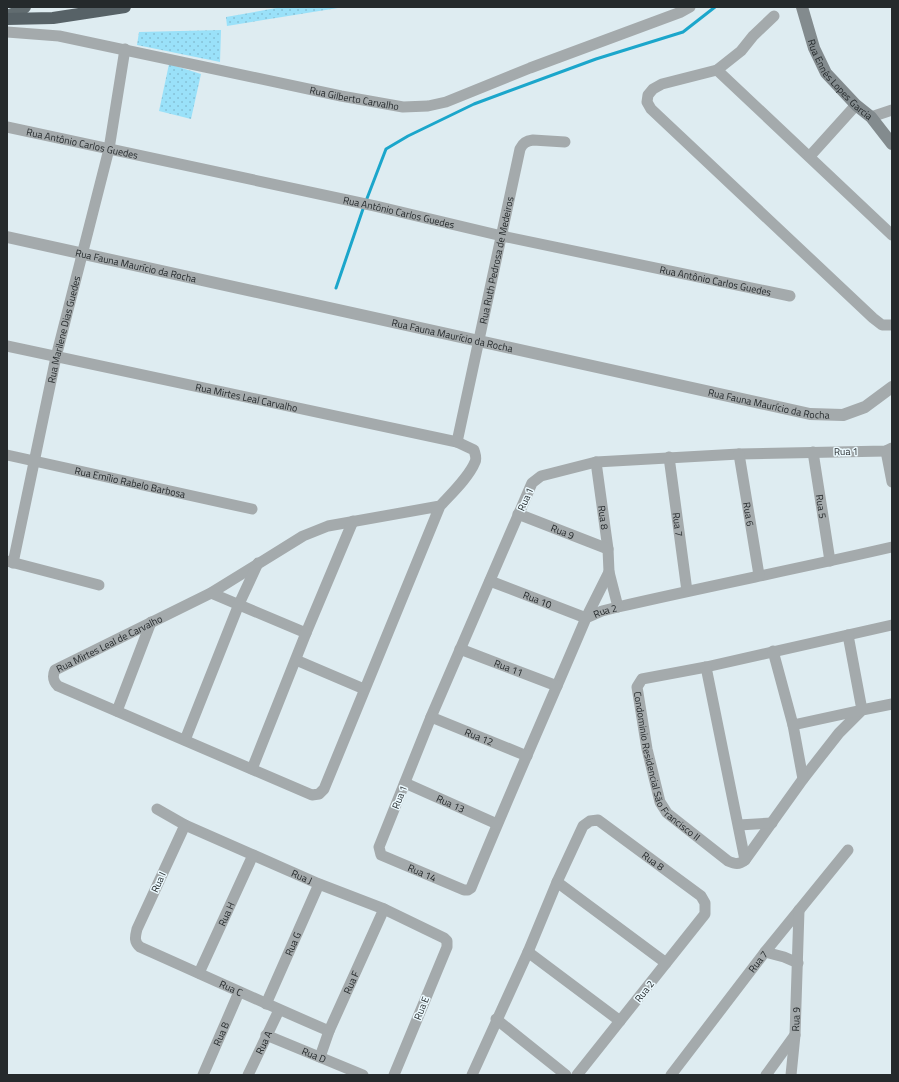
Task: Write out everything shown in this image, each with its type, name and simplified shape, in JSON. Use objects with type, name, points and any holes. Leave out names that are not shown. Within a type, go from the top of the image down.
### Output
[{"type":"highway","points":[[7,18],[25,7]]},
{"type":"highway","points":[[7,18],[52,18],[126,7]]},
{"type":"main road","name":"Rua Ennês Lopes Garcia","points":[[802,7],[814,48],[826,73],[856,105],[871,117],[892,144]]},
{"type":"street","name":"Rua Gilberto Carvalho","points":[[7,32],[59,36],[341,96],[403,107],[428,106],[446,102],[530,68],[681,12],[690,7]]},
{"type":"street","points":[[774,16],[753,36],[741,51],[717,70],[662,84],[653,89],[648,95],[647,102],[650,109],[873,318],[882,325],[892,325]]},
{"type":"street","name":"Rua Marilene Dias Guedes","points":[[10,562],[35,461],[56,357],[109,149],[125,49]]},
{"type":"street","points":[[717,70],[810,156],[892,235]]},
{"type":"street","points":[[810,156],[856,105]]},
{"type":"street","points":[[871,117],[892,110]]},
{"type":"street","name":"Rua Antônio Carlos Guedes","points":[[7,127],[375,206],[502,236],[790,296]]},
{"type":"street","name":"Rua Ruth Pedrosa de Medeiros","points":[[457,442],[520,149],[528,140],[565,142]]},
{"type":"street","name":"Rua Fauna Maurício da Rocha","points":[[7,237],[810,414],[843,415],[865,407],[892,388]]},
{"type":"street","name":"Rua Mirtes Leal Carvalho","points":[[7,346],[457,442],[474,450],[476,461]]},
{"type":"street","points":[[889,450],[892,482]]},
{"type":"street","name":"Rua 1","points":[[380,852],[380,847],[431,717],[532,483],[541,476],[596,462],[739,454],[889,450]]},
{"type":"street","name":"Rua 5","points":[[813,452],[830,562]]},
{"type":"street","name":"Rua 6","points":[[739,454],[759,575]]},
{"type":"street","name":"Rua Emílio Rabelo Barbosa","points":[[7,455],[252,509]]},
{"type":"street","name":"Rua 7","points":[[669,457],[687,591]]},
{"type":"street","name":"Rua Mirtes Leal de Carvalho","points":[[440,506],[328,526],[303,536],[211,593],[55,670],[52,676],[54,682],[58,686],[252,770],[312,795],[319,794],[324,789],[440,506],[466,476],[476,461]]},
{"type":"street","name":"Rua 8","points":[[596,462],[608,549],[609,572],[618,607]]},
{"type":"street","name":"Rua 9","points":[[518,514],[608,549]]},
{"type":"street","points":[[252,770],[306,633],[353,521]]},
{"type":"street","name":"Rua 2","points":[[468,890],[471,888],[586,618],[602,611],[618,607],[759,575],[830,562],[892,547]]},
{"type":"street","points":[[10,562],[99,585]]},
{"type":"street","points":[[185,740],[239,604],[258,563]]},
{"type":"street","name":"Rua 8","points":[[586,618],[609,572]]},
{"type":"street","name":"Rua 10","points":[[490,581],[586,618]]},
{"type":"street","points":[[211,593],[306,633]]},
{"type":"street","points":[[117,711],[151,622]]},
{"type":"street","name":"Condominio Residencial São Francisco II","points":[[745,860],[740,864],[734,864],[728,861],[667,813],[660,802],[647,748],[637,687],[639,683],[642,679],[848,636],[892,625]]},
{"type":"street","points":[[848,636],[862,710]]},
{"type":"street","name":"Rua 11","points":[[460,649],[557,686]]},
{"type":"street","points":[[773,651],[793,726],[803,779]]},
{"type":"street","points":[[296,660],[364,689]]},
{"type":"street","points":[[706,666],[745,860]]},
{"type":"street","points":[[793,726],[892,704]]},
{"type":"street","points":[[745,860],[803,779],[839,733],[862,710]]},
{"type":"street","name":"Rua 12","points":[[431,717],[527,756]]},
{"type":"street","name":"Rua 13","points":[[405,783],[497,824]]},
{"type":"street","name":"Rua J","points":[[157,809],[184,825],[319,884],[384,909],[444,938],[447,942]]},
{"type":"street","name":"Rua 8","points":[[557,882],[583,826],[590,821],[598,820],[701,896],[705,903]]},
{"type":"street","points":[[738,825],[772,822]]},
{"type":"street","name":"Rua I","points":[[135,941],[136,929],[184,825]]},
{"type":"street","name":"Rua 7","points":[[671,1075],[765,952],[848,850]]},
{"type":"street","name":"Rua 14","points":[[380,852],[381,855],[464,890],[468,890]]},
{"type":"street","name":"Rua H","points":[[199,973],[253,855]]},
{"type":"street","points":[[472,1075],[528,952],[557,882],[666,963]]},
{"type":"street","name":"Rua G","points":[[266,1004],[319,884]]},
{"type":"street","name":"Rua 2","points":[[577,1075],[704,914],[705,903]]},
{"type":"street","name":"Rua F","points":[[320,1057],[329,1032],[384,909]]},
{"type":"street","name":"Rua 9","points":[[791,1075],[795,1035],[799,910]]},
{"type":"street","name":"Rua C","points":[[135,941],[140,947],[329,1032]]},
{"type":"street","name":"Rua E","points":[[394,1075],[447,947],[447,942]]},
{"type":"street","points":[[528,952],[620,1021]]},
{"type":"street","points":[[765,952],[784,957],[798,963]]},
{"type":"street","name":"Rua B","points":[[203,1075],[239,992]]},
{"type":"street","name":"Rua A","points":[[248,1075],[279,1010]]},
{"type":"street","points":[[496,1020],[566,1075]]},
{"type":"street","name":"Rua D","points":[[266,1035],[363,1075]]},
{"type":"street","points":[[766,1075],[795,1035]]},
{"type":"shaded area","points":[[282,7],[344,7],[227,26],[226,17]]},
{"type":"shaded area","points":[[221,30],[220,62],[137,45],[139,32]]},
{"type":"shaded area","points":[[169,64],[201,74],[191,119],[159,111]]},
{"type":"waterway","points":[[366,201],[386,149],[408,136],[474,104],[596,59],[683,32],[715,7]]},
{"type":"waterway","points":[[336,288],[364,206]]}]
